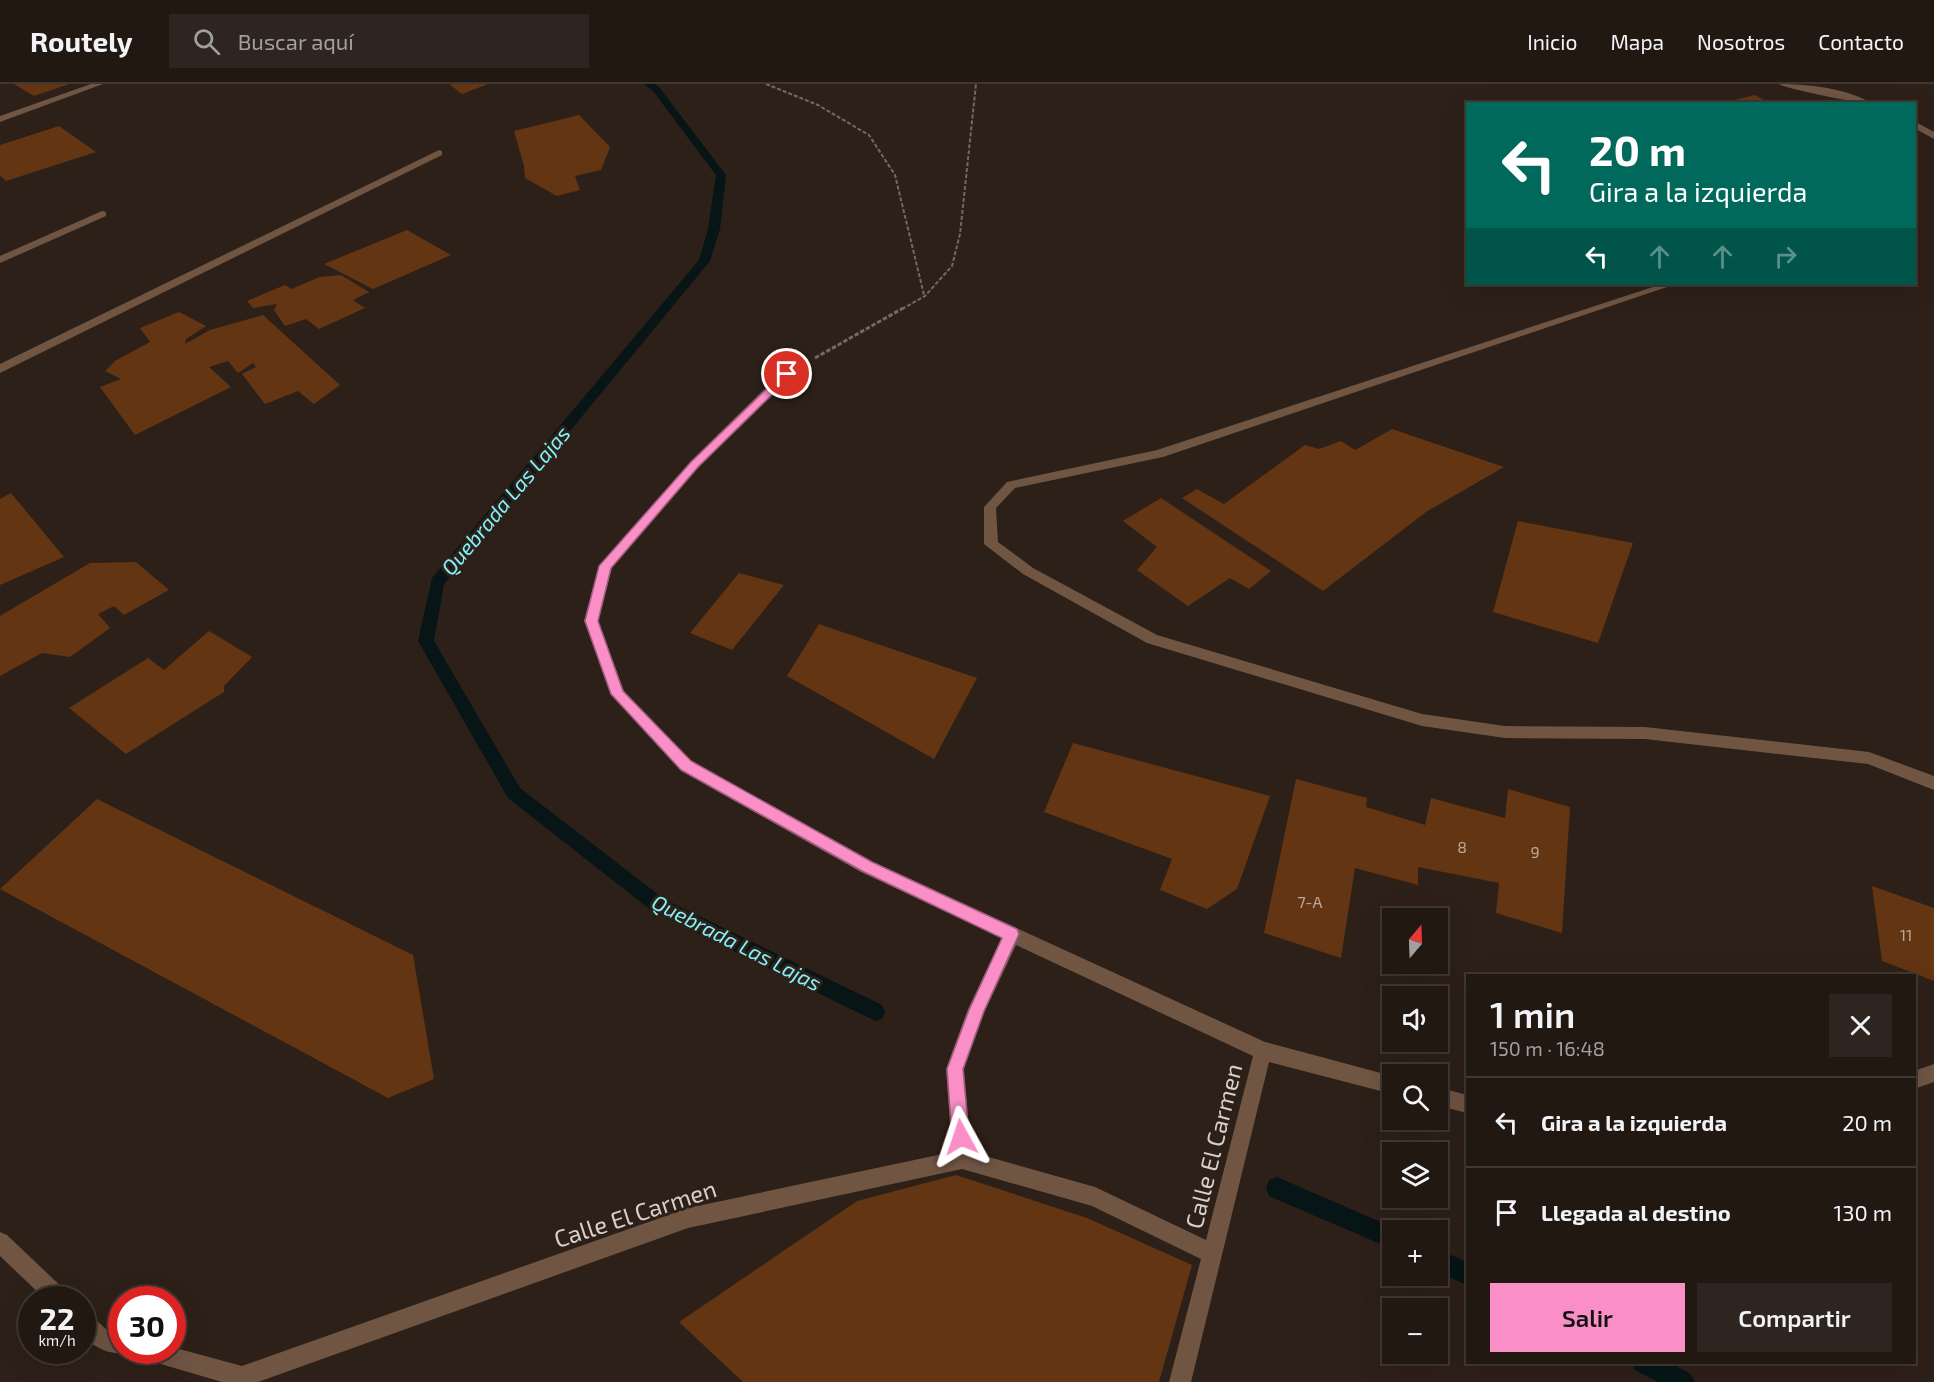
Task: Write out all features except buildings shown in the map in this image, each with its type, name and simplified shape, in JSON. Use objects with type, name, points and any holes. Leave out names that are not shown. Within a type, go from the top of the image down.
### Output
[{"type":"street","points":[[0,119],[99,84]]},
{"type":"street","points":[[1783,84],[1839,94],[1863,102]]},
{"type":"street","points":[[1832,84],[1839,94]]},
{"type":"street","points":[[1916,125],[1934,136]]},
{"type":"street","points":[[0,369],[439,153]]},
{"type":"street","points":[[0,260],[102,214]]},
{"type":"street","points":[[1668,285],[1159,454],[1011,485],[990,507],[991,544],[1028,571],[1152,639],[1422,720],[1505,732],[1645,733],[1869,758],[1934,783]]},
{"type":"street","points":[[787,374],[694,464],[606,566],[591,621],[618,694],[686,765],[867,867],[1263,1051],[1382,1082]]},
{"type":"street","points":[[962,1159],[955,1069],[977,1010],[1012,934]]},
{"type":"street","name":"Calle El Carmen","points":[[1180,1382],[1263,1051]]},
{"type":"street","points":[[1916,1079],[1934,1073]]},
{"type":"street","points":[[1448,1099],[1466,1104]]},
{"type":"street","name":"Calle El Carmen","points":[[186,1362],[242,1377],[688,1218],[962,1159],[1095,1197],[1212,1254]]},
{"type":"street","points":[[0,1242],[46,1286]]},
{"type":"path","points":[[766,84],[818,105],[869,135],[895,175],[925,296]]},
{"type":"path","points":[[787,374],[925,296],[952,266],[960,234],[976,84]]},
{"type":"waterway","name":"Quebrada Las Lajas","points":[[649,84],[656,89],[721,175],[714,229],[704,261],[437,582],[426,641],[514,793],[658,905],[875,1012]]},
{"type":"waterway","name":"Quebrada Las Lajas","points":[[1277,1188],[1382,1234]]},
{"type":"waterway","name":"Quebrada Las Lajas","points":[[1448,1265],[1466,1274]]},
{"type":"waterway","name":"Quebrada Las Lajas","points":[[1647,1364],[1683,1382]]},
{"type":"route","points":[[787,374],[694,464],[606,566],[591,621],[618,694],[686,765],[867,867],[1012,934],[977,1010],[955,1069],[961,1137]]}]
